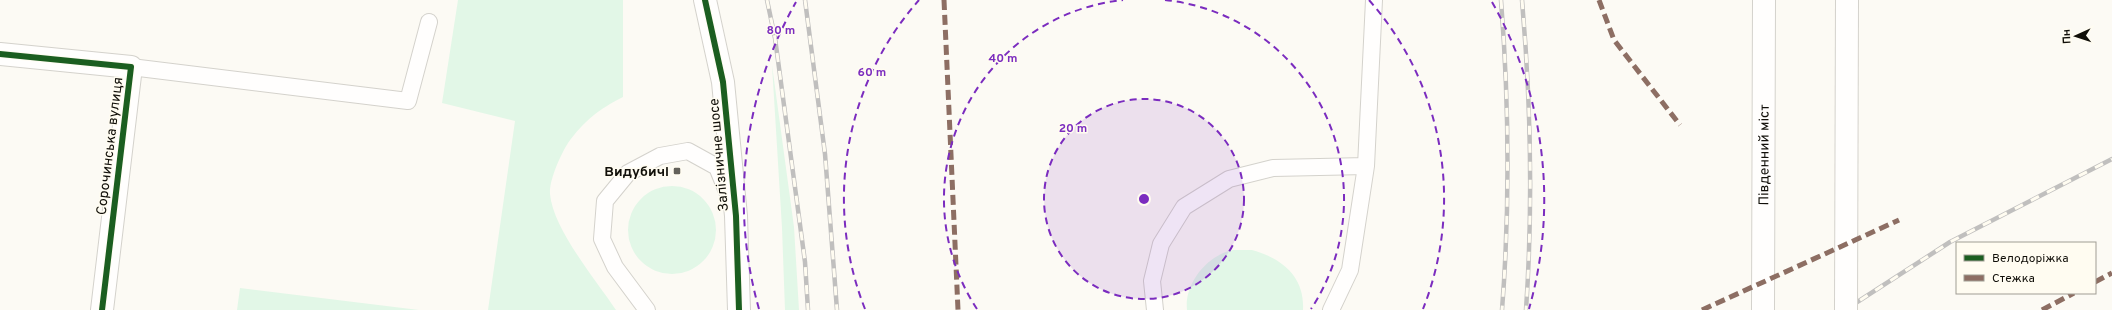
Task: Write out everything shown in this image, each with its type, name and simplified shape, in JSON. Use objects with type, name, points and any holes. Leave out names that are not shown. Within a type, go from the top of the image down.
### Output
[{"type":"street","name":"Залізничне шосе","points":[[705,0],[723,82],[736,216],[739,310]]},
{"type":"street","name":"Південний міст","points":[[1763,310],[1764,0]]},
{"type":"street","points":[[1846,310],[1847,0]]},
{"type":"street","name":"Сорочинська вулиця","points":[[0,54],[130,67],[102,310]]},
{"type":"lane","points":[[1331,310],[1350,270],[1366,166],[1374,0]]},
{"type":"lane","points":[[130,67],[408,101],[429,22]]},
{"type":"lane","points":[[647,310],[616,267],[602,239],[605,201],[628,173],[660,156],[688,152],[717,167],[736,216]]},
{"type":"lane","points":[[1156,310],[1152,282],[1161,244],[1184,207],[1229,179],[1273,168],[1366,166]]},
{"type":"green space","points":[[458,0],[623,0],[623,97],[592,116],[580,128],[568,143],[559,160],[550,188],[553,208],[567,238],[616,310],[488,310],[515,121],[442,103]]},
{"type":"green space","points":[[772,65],[794,227],[799,310],[785,310],[782,228]]},
{"type":"green space","points":[[672,186],[689,189],[697,193],[709,205],[713,213],[716,230],[713,247],[709,255],[697,267],[689,271],[672,274],[655,271],[647,267],[635,255],[631,247],[628,230],[631,213],[635,205],[647,193],[655,189]]},
{"type":"green space","points":[[1233,250],[1252,250],[1263,253],[1289,270],[1300,287],[1303,298],[1303,310],[1187,310],[1189,290],[1193,281],[1206,264],[1223,253]]},
{"type":"green space","points":[[240,288],[419,310],[237,310]]},
{"type":"railway","points":[[767,0],[775,38],[805,262],[808,310]]},
{"type":"railway","points":[[805,0],[825,154],[837,310]]},
{"type":"railway","points":[[1501,0],[1506,77],[1508,155],[1505,271],[1502,310]]},
{"type":"railway","points":[[1522,0],[1530,155],[1530,232],[1526,310]]},
{"type":"railway","points":[[1845,310],[1950,242],[2112,159]]},
{"type":"marked path","points":[[944,0],[958,310]]},
{"type":"marked path","points":[[1599,0],[1614,40],[1680,125]]},
{"type":"marked path","points":[[1702,310],[1899,220]]},
{"type":"marked path","points":[[2096,281],[2112,273]]},
{"type":"marked path","points":[[2042,310],[2072,294]]},
{"type":"cycle path","points":[[705,0],[723,82],[736,216],[739,310]]},
{"type":"cycle path","points":[[0,54],[131,67],[102,310]]},
{"type":"place","name":"Видубичі","points":[[677,171]]}]
